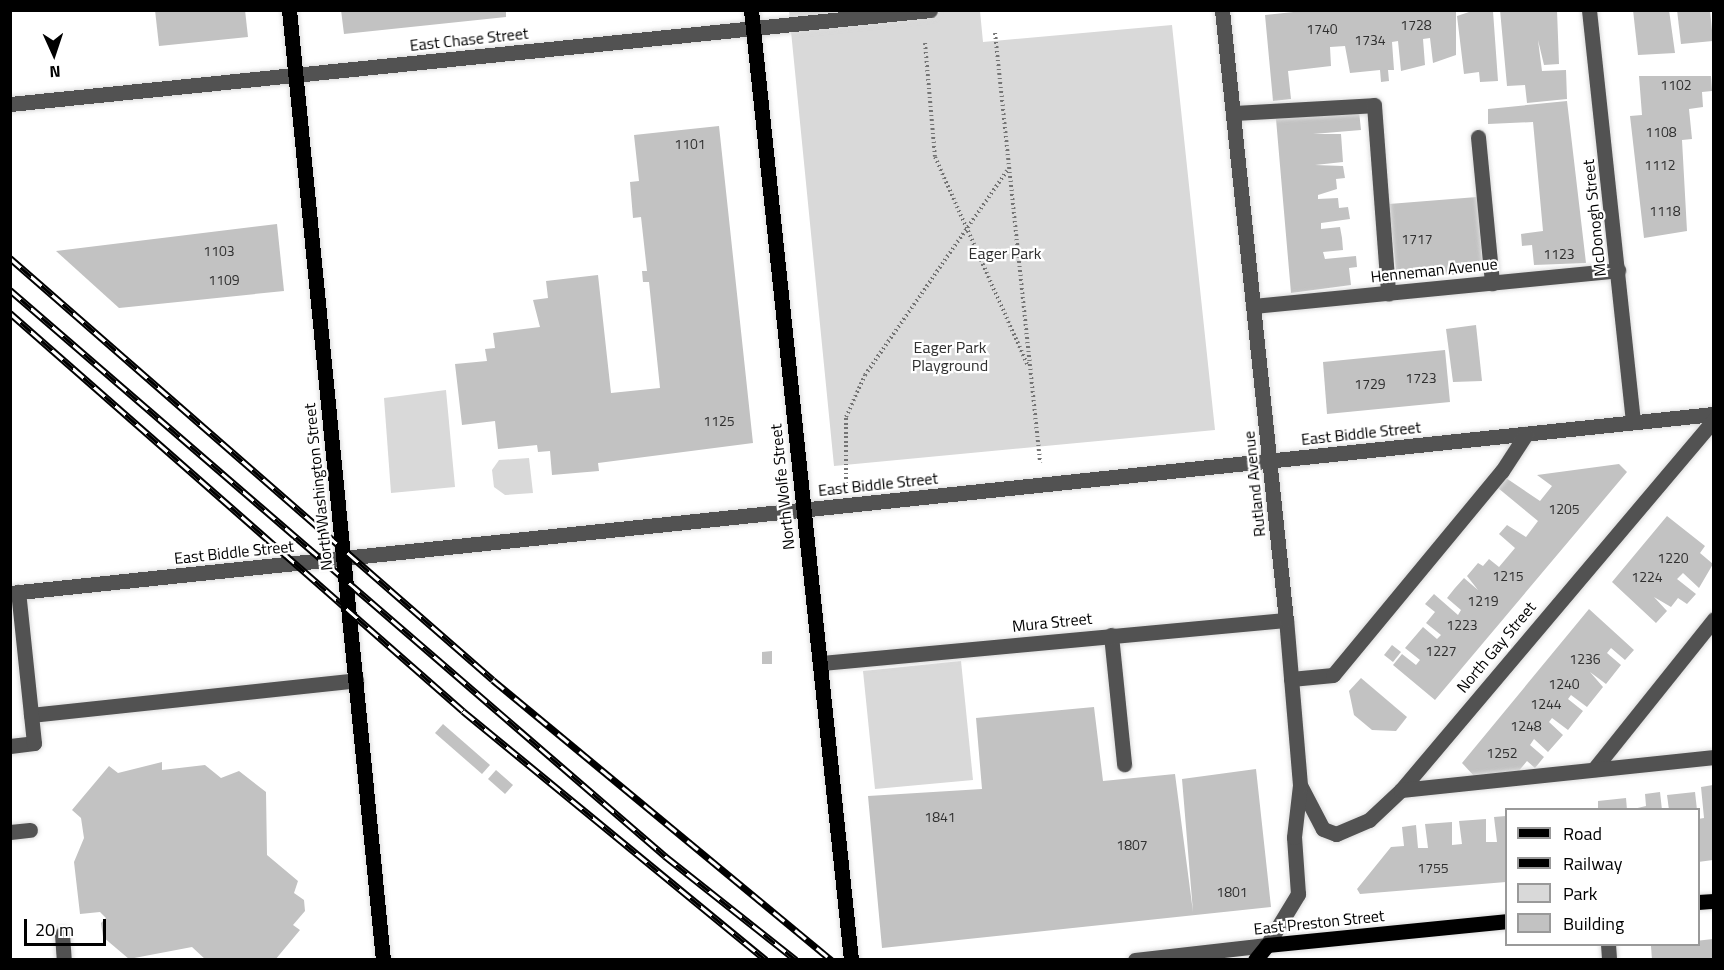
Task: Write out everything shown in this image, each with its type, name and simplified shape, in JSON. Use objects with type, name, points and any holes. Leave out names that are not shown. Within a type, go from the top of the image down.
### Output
[{"type":"main road","name":"North Washington Street","points":[[289,10],[383,960]]},
{"type":"main road","name":"North Wolfe Street","points":[[751,10],[851,960]]},
{"type":"main road","name":"East Preston Street","points":[[1267,945],[1505,921]]},
{"type":"main road","points":[[1255,960],[1267,945]]},
{"type":"street","name":"East Chase Street","points":[[10,104],[930,10]]},
{"type":"street","name":"Rutland Avenue","points":[[1222,10],[1286,620],[1300,785],[1294,837],[1298,894],[1267,945]]},
{"type":"street","name":"McDonogh Street","points":[[1589,10],[1633,423]]},
{"type":"street","points":[[1233,113],[1374,105],[1388,293]]},
{"type":"street","points":[[1478,137],[1492,283]]},
{"type":"street","name":"Henneman Avenue","points":[[1253,306],[1618,270]]},
{"type":"street","name":"East Biddle Street","points":[[14,592],[1713,414]]},
{"type":"street","name":"North Gay Street","points":[[1300,785],[1323,829],[1336,834],[1368,820],[1401,790],[1713,420]]},
{"type":"street","points":[[1291,679],[1333,675],[1502,471],[1526,434]]},
{"type":"street","points":[[10,746],[34,743],[14,592]]},
{"type":"street","points":[[1594,770],[1713,619]]},
{"type":"street","name":"Mura Street","points":[[821,663],[1286,620]]},
{"type":"street","points":[[1111,635],[1124,764]]},
{"type":"street","points":[[31,715],[356,680]]},
{"type":"street","points":[[1401,790],[1713,757]]},
{"type":"street","points":[[10,832],[30,830]]},
{"type":"street","points":[[62,934],[64,960]]},
{"type":"street","name":"East Preston Street","points":[[1136,960],[1267,945]]},
{"type":"path","points":[[995,33],[1043,485]]},
{"type":"path","points":[[925,43],[935,158],[965,231],[1029,370]]},
{"type":"path","points":[[846,506],[846,417],[864,375],[1008,170]]},
{"type":"green space","name":"Eager Park","points":[[789,11],[980,11],[983,42],[1172,25],[1215,430],[834,466]]},
{"type":"green space","points":[[446,390],[455,487],[391,493],[384,398]]},
{"type":"green space","points":[[529,458],[533,493],[505,495],[494,487],[492,470],[499,460]]},
{"type":"green space","points":[[961,661],[973,780],[875,789],[863,671]]},
{"type":"building","points":[[155,10],[245,10],[248,37],[159,46]]},
{"type":"building","points":[[341,10],[506,10],[506,17],[344,34]]},
{"type":"building","points":[[1312,10],[1456,10],[1456,55],[1433,63],[1430,38],[1423,39],[1425,65],[1401,71],[1398,41],[1392,42],[1394,70],[1388,70],[1389,81],[1381,82],[1380,70],[1350,73],[1345,46],[1330,47],[1331,66],[1288,71],[1291,99],[1273,101],[1265,15]]},
{"type":"building","points":[[1475,10],[1493,11],[1498,81],[1480,82],[1479,72],[1464,74],[1457,16]]},
{"type":"building","points":[[1500,10],[1557,10],[1559,64],[1544,65],[1538,40],[1542,71],[1566,70],[1567,99],[1527,103],[1525,85],[1507,86]]},
{"type":"building","points":[[1633,10],[1669,10],[1675,53],[1638,55]]},
{"type":"building","points":[[1677,10],[1710,10],[1713,41],[1681,44]]},
{"type":"building","points":[[1639,76],[1711,76],[1712,91],[1702,92],[1703,107],[1689,109],[1692,139],[1682,140],[1687,231],[1644,238],[1630,116],[1642,115]]},
{"type":"building","points":[[1567,101],[1586,263],[1534,265],[1532,245],[1522,246],[1521,234],[1543,231],[1533,122],[1488,124],[1488,109]]},
{"type":"building","points":[[1359,111],[1361,130],[1313,134],[1341,134],[1343,162],[1315,165],[1343,166],[1345,178],[1336,179],[1337,189],[1318,195],[1318,199],[1338,198],[1339,208],[1348,207],[1350,219],[1321,223],[1321,229],[1340,227],[1342,238],[1343,250],[1323,252],[1325,259],[1356,256],[1357,267],[1349,268],[1351,285],[1291,293],[1276,119]]},
{"type":"building","points":[[719,126],[753,443],[598,463],[599,471],[552,475],[550,451],[538,452],[537,445],[498,449],[495,421],[462,425],[455,364],[487,361],[485,349],[495,348],[493,333],[540,327],[533,300],[548,298],[546,281],[598,275],[611,393],[660,388],[649,282],[643,282],[642,271],[647,271],[641,217],[633,218],[630,182],[639,181],[634,135]]},
{"type":"building","points":[[1477,197],[1483,272],[1397,280],[1389,204]]},
{"type":"building","points":[[277,224],[284,291],[119,308],[56,251]]},
{"type":"building","points":[[1476,325],[1482,381],[1453,382],[1446,329]]},
{"type":"building","points":[[1445,350],[1450,402],[1327,414],[1323,362]]},
{"type":"building","points":[[1619,464],[1627,472],[1435,700],[1393,665],[1402,654],[1416,665],[1420,660],[1405,648],[1423,627],[1437,639],[1441,635],[1426,623],[1435,612],[1425,604],[1434,594],[1458,615],[1461,610],[1447,598],[1455,588],[1464,578],[1478,590],[1467,576],[1478,563],[1483,566],[1489,559],[1499,567],[1515,548],[1499,534],[1507,525],[1526,537],[1538,521],[1498,488],[1506,478],[1540,501],[1552,486],[1537,475]]},
{"type":"building","points":[[1667,516],[1705,546],[1700,553],[1713,564],[1699,588],[1683,573],[1677,579],[1696,594],[1687,604],[1678,598],[1671,607],[1654,597],[1667,611],[1656,623],[1612,582]]},
{"type":"building","points":[[1589,609],[1634,650],[1625,660],[1611,648],[1607,653],[1621,665],[1606,684],[1590,672],[1603,687],[1587,707],[1571,695],[1568,699],[1583,711],[1568,730],[1552,718],[1549,722],[1563,735],[1548,752],[1534,739],[1530,745],[1544,757],[1535,768],[1527,761],[1517,773],[1475,777],[1462,763]]},
{"type":"building","points":[[1392,645],[1401,652],[1393,662],[1384,655]]},
{"type":"building","points":[[772,651],[772,664],[762,664],[762,652]]},
{"type":"building","points":[[1361,678],[1407,717],[1396,731],[1372,730],[1354,715],[1349,691]]},
{"type":"building","points":[[1094,707],[1103,781],[1175,774],[1193,912],[1182,779],[1256,769],[1271,907],[882,948],[868,796],[982,789],[976,718]]},
{"type":"building","points":[[443,724],[490,765],[482,774],[435,733]]},
{"type":"building","points":[[162,762],[162,770],[205,765],[221,778],[239,771],[266,792],[267,855],[298,881],[294,893],[304,900],[305,911],[293,925],[300,930],[275,960],[206,960],[192,947],[129,959],[103,937],[101,923],[106,918],[100,912],[80,914],[74,862],[84,838],[81,818],[72,810],[109,766],[118,773]]},
{"type":"building","points":[[496,770],[513,785],[505,794],[488,779]]},
{"type":"building","points":[[1713,785],[1713,860],[1700,862],[1700,819],[1704,818],[1701,787]]},
{"type":"building","points":[[1660,792],[1662,808],[1638,808],[1646,806],[1645,794]]},
{"type":"building","points":[[1695,792],[1697,808],[1669,808],[1667,795]]},
{"type":"building","points":[[1626,798],[1627,808],[1598,808],[1598,801]]},
{"type":"building","points":[[1505,816],[1505,882],[1360,894],[1357,889],[1391,847],[1404,846],[1402,827],[1416,825],[1418,848],[1428,848],[1425,824],[1452,822],[1452,845],[1462,844],[1459,821],[1486,819],[1486,842],[1497,842],[1494,817]]},
{"type":"building","points":[[1713,939],[1713,960],[1652,960],[1651,946],[1700,946],[1700,940]]},
{"type":"railway","points":[[10,258],[493,680],[831,960]]},
{"type":"railway","points":[[10,290],[665,856],[796,960]]},
{"type":"railway","points":[[10,313],[463,711],[766,960]]},
{"type":"park label","name":"Eager Park Playground","points":[[950,356]]}]
